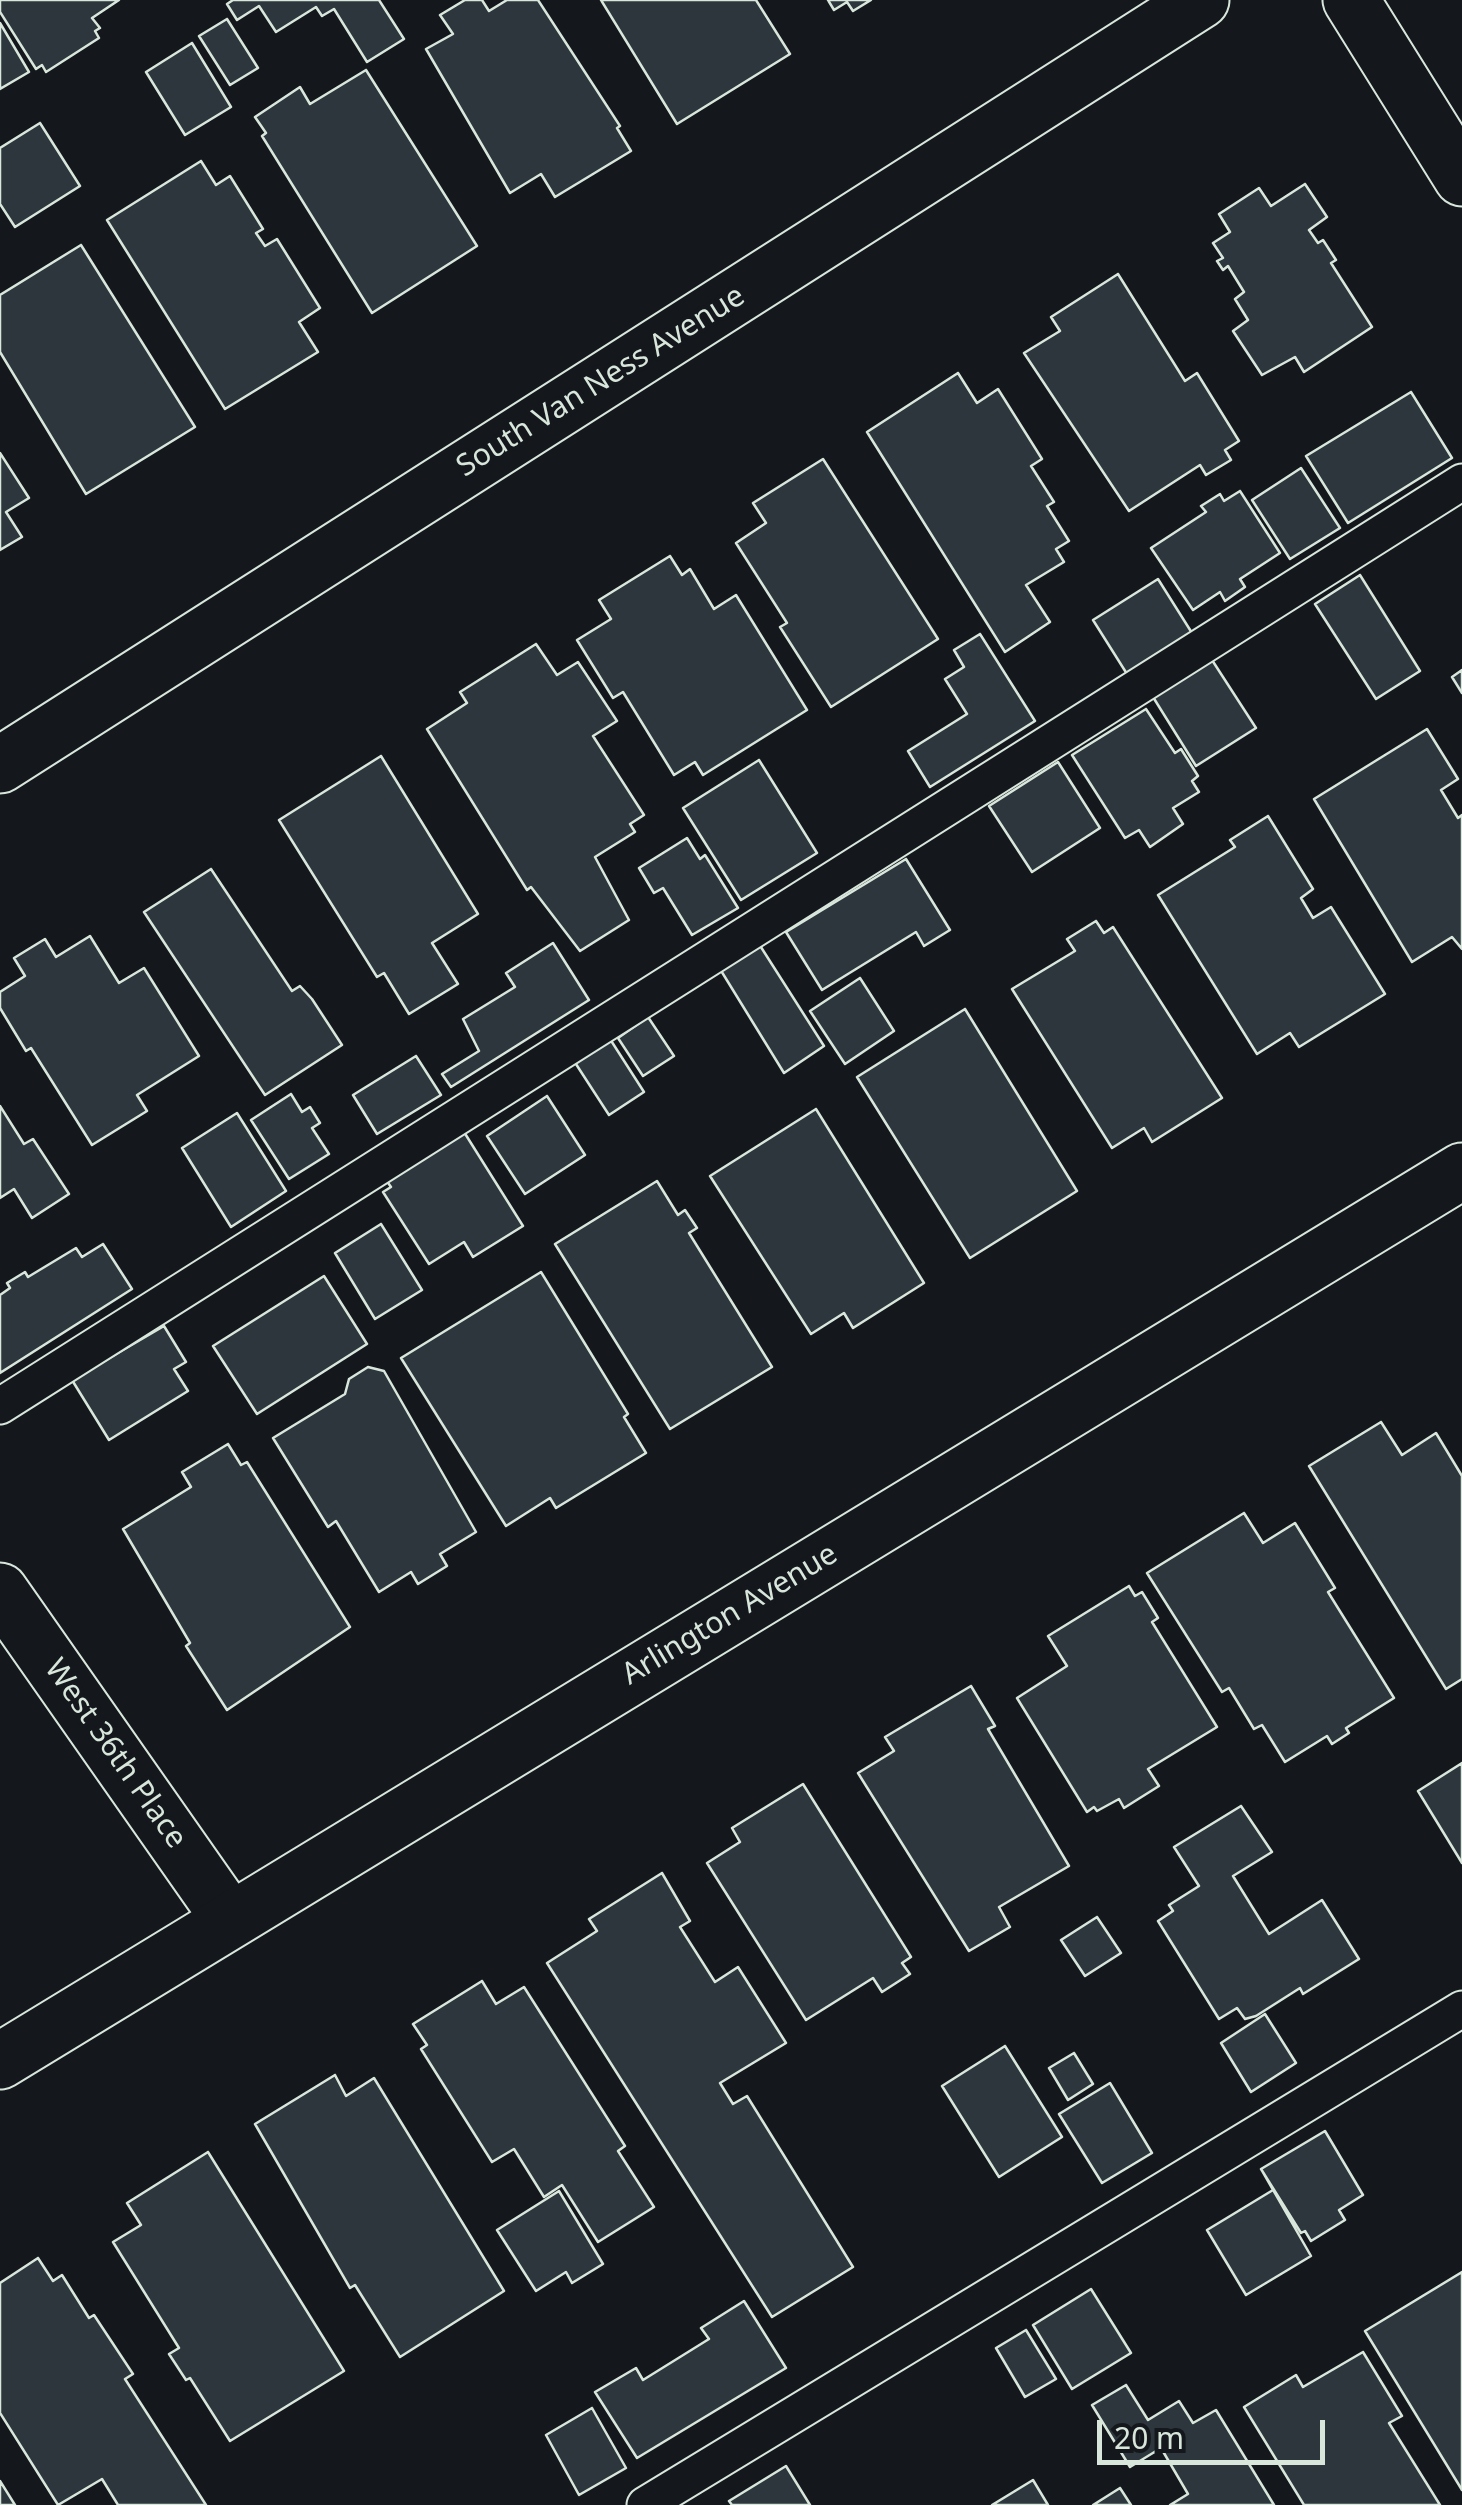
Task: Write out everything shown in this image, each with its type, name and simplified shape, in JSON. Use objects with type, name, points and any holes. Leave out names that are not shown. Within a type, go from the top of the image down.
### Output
[{"type":"street","name":"South Van Ness Avenue","points":[[0,765],[1201,0]]},
{"type":"street","points":[[1351,0],[1462,178]]},
{"type":"street","name":"Arlington Avenue","points":[[0,2061],[1462,1170]]},
{"type":"street","name":"West 36th Place","points":[[0,1590],[230,1918]]},
{"type":"lane","points":[[0,1406],[1462,482]]},
{"type":"lane","points":[[645,2505],[1462,2009]]},
{"type":"building","points":[[0,0],[119,0],[92,18],[100,28],[95,31],[99,38],[46,72],[42,65],[36,69],[0,12]]},
{"type":"building","points":[[233,0],[379,0],[404,39],[367,62],[334,9],[322,16],[316,7],[276,32],[259,6],[237,20],[227,4]]},
{"type":"building","points":[[465,0],[482,0],[489,11],[507,0],[538,0],[620,126],[617,128],[631,151],[555,197],[541,174],[510,193],[426,49],[453,34],[440,15]]},
{"type":"building","points":[[601,0],[756,0],[790,54],[677,124]]},
{"type":"building","points":[[828,0],[871,0],[853,11],[847,2],[834,10]]},
{"type":"building","points":[[227,19],[258,68],[230,85],[199,36]]},
{"type":"building","points":[[0,23],[29,72],[0,89]]},
{"type":"building","points":[[192,43],[231,107],[185,135],[146,72]]},
{"type":"building","points":[[366,70],[477,246],[372,313],[262,136],[266,133],[255,117],[300,87],[310,104]]},
{"type":"building","points":[[40,123],[80,186],[15,227],[0,204],[0,148]]},
{"type":"building","points":[[201,161],[216,185],[230,176],[263,229],[256,233],[265,246],[277,239],[320,308],[299,322],[318,352],[225,409],[107,220]]},
{"type":"building","points":[[1305,184],[1327,217],[1309,230],[1318,243],[1323,240],[1336,260],[1331,263],[1372,327],[1304,372],[1295,357],[1262,375],[1233,331],[1248,320],[1235,299],[1244,292],[1228,266],[1223,270],[1217,261],[1223,258],[1213,243],[1230,232],[1219,214],[1259,188],[1271,206]]},
{"type":"building","points":[[81,245],[195,427],[86,494],[0,352],[0,295]]},
{"type":"building","points":[[1118,274],[1185,381],[1197,373],[1239,441],[1225,450],[1231,460],[1206,475],[1200,465],[1129,511],[1024,353],[1060,331],[1051,317]]},
{"type":"building","points":[[958,373],[977,403],[998,389],[1042,459],[1031,466],[1054,502],[1047,506],[1069,541],[1056,549],[1064,562],[1026,585],[1050,622],[1005,652],[867,432]]},
{"type":"building","points":[[1411,392],[1452,458],[1348,523],[1306,456]]},
{"type":"building","points":[[0,453],[29,498],[6,512],[22,537],[0,550]]},
{"type":"building","points":[[823,459],[938,639],[831,707],[780,627],[787,623],[736,543],[766,523],[753,503]]},
{"type":"building","points":[[1301,468],[1340,528],[1290,559],[1252,500]]},
{"type":"building","points":[[1240,491],[1280,553],[1240,579],[1245,587],[1225,601],[1220,592],[1193,610],[1151,548],[1206,512],[1201,506],[1220,494],[1224,501]]},
{"type":"building","points":[[670,556],[682,575],[690,569],[714,609],[736,595],[807,710],[703,775],[695,762],[674,775],[623,692],[613,698],[577,640],[611,619],[599,600]]},
{"type":"building","points":[[1360,575],[1420,671],[1376,699],[1315,604]]},
{"type":"building","points":[[1158,579],[1192,633],[1127,674],[1093,620]]},
{"type":"building","points":[[980,634],[1035,721],[930,787],[908,751],[967,714],[945,679],[964,667],[954,650]]},
{"type":"building","points":[[536,644],[557,675],[578,662],[617,721],[593,736],[644,815],[630,824],[635,832],[595,857],[629,920],[580,951],[531,887],[527,890],[427,729],[467,703],[460,692]]},
{"type":"building","points":[[1212,660],[1256,728],[1196,766],[1153,697]]},
{"type":"building","points":[[1462,670],[1462,693],[1452,677]]},
{"type":"building","points":[[1146,709],[1175,753],[1181,749],[1198,776],[1192,781],[1199,792],[1173,808],[1183,824],[1150,847],[1139,830],[1125,838],[1072,755]]},
{"type":"building","points":[[1427,729],[1458,779],[1441,790],[1458,818],[1462,815],[1462,949],[1452,937],[1412,962],[1314,799]]},
{"type":"building","points":[[381,756],[478,914],[432,943],[458,984],[409,1014],[384,973],[377,977],[279,820]]},
{"type":"building","points":[[759,760],[817,853],[741,900],[683,808]]},
{"type":"building","points":[[1058,762],[1100,828],[1032,872],[989,806]]},
{"type":"building","points":[[1268,816],[1313,889],[1301,898],[1313,918],[1331,907],[1385,994],[1299,1047],[1290,1033],[1257,1054],[1158,895],[1235,847],[1230,840]]},
{"type":"building","points":[[687,838],[700,859],[705,855],[738,908],[692,935],[663,888],[654,893],[639,868]]},
{"type":"building","points":[[906,859],[950,930],[924,946],[916,932],[822,990],[786,932]]},
{"type":"building","points":[[211,869],[292,991],[300,986],[342,1045],[265,1095],[144,912]]},
{"type":"building","points":[[1096,921],[1104,933],[1113,927],[1222,1098],[1152,1142],[1144,1128],[1112,1148],[1012,989],[1075,951],[1067,939]]},
{"type":"building","points":[[90,936],[119,983],[144,968],[199,1056],[137,1095],[147,1111],[92,1145],[31,1048],[26,1051],[0,1008],[0,992],[25,976],[14,958],[45,939],[56,957]]},
{"type":"building","points":[[553,943],[589,1000],[451,1087],[442,1074],[479,1051],[463,1019],[515,987],[506,973]]},
{"type":"building","points":[[759,944],[824,1046],[784,1073],[720,969]]},
{"type":"building","points":[[860,978],[894,1031],[845,1064],[810,1011]]},
{"type":"building","points":[[965,1009],[1077,1191],[970,1258],[857,1077]]},
{"type":"building","points":[[648,1017],[674,1056],[643,1076],[618,1038]]},
{"type":"building","points":[[610,1039],[644,1092],[609,1115],[574,1061]]},
{"type":"building","points":[[416,1056],[441,1095],[377,1134],[353,1095]]},
{"type":"building","points":[[291,1094],[302,1112],[310,1107],[320,1123],[312,1128],[329,1154],[289,1179],[251,1120]]},
{"type":"building","points":[[547,1096],[585,1155],[525,1194],[487,1136]]},
{"type":"building","points":[[0,1106],[24,1144],[33,1139],[69,1194],[32,1218],[14,1189],[0,1198]]},
{"type":"building","points":[[816,1109],[924,1283],[853,1328],[844,1313],[811,1334],[710,1176]]},
{"type":"building","points":[[237,1113],[286,1191],[231,1227],[182,1148]]},
{"type":"building","points":[[464,1132],[523,1226],[473,1257],[464,1242],[429,1264],[383,1192],[391,1187],[386,1180]]},
{"type":"building","points":[[657,1181],[678,1215],[685,1210],[697,1228],[689,1233],[772,1367],[670,1429],[555,1244]]},
{"type":"building","points":[[381,1224],[422,1290],[375,1319],[335,1253]]},
{"type":"building","points":[[103,1244],[132,1289],[0,1373],[0,1295],[10,1288],[7,1283],[25,1272],[28,1277],[76,1248],[82,1257]]},
{"type":"building","points":[[541,1272],[628,1414],[624,1417],[646,1453],[556,1508],[550,1498],[506,1526],[401,1358]]},
{"type":"building","points":[[324,1276],[367,1344],[257,1414],[213,1346]]},
{"type":"building","points":[[164,1326],[186,1362],[174,1369],[188,1391],[109,1440],[72,1380]]},
{"type":"building","points":[[368,1367],[384,1371],[476,1532],[440,1554],[447,1566],[418,1584],[411,1572],[379,1592],[336,1521],[328,1527],[273,1438],[345,1394],[349,1379]]},
{"type":"building","points":[[1381,1422],[1402,1455],[1436,1433],[1462,1476],[1462,1679],[1446,1689],[1309,1466]]},
{"type":"building","points":[[228,1444],[241,1465],[247,1462],[350,1627],[227,1710],[186,1646],[190,1643],[123,1529],[191,1487],[182,1472]]},
{"type":"building","points":[[1244,1513],[1263,1543],[1295,1523],[1335,1588],[1328,1592],[1394,1698],[1346,1728],[1349,1733],[1332,1744],[1327,1736],[1285,1762],[1262,1725],[1254,1729],[1229,1688],[1222,1692],[1147,1573]]},
{"type":"building","points":[[1129,1586],[1135,1596],[1142,1592],[1158,1618],[1152,1622],[1217,1727],[1148,1769],[1159,1786],[1124,1808],[1119,1799],[1087,1812],[1017,1698],[1067,1666],[1048,1636]]},
{"type":"building","points":[[971,1686],[995,1726],[988,1729],[1069,1866],[999,1907],[1010,1927],[969,1951],[858,1773],[894,1751],[885,1737]]},
{"type":"building","points":[[1462,1763],[1462,1863],[1418,1791]]},
{"type":"building","points":[[803,1784],[911,1957],[902,1963],[910,1974],[882,1992],[873,1978],[806,2020],[707,1863],[740,1842],[732,1828]]},
{"type":"building","points":[[1241,1806],[1272,1852],[1233,1876],[1269,1934],[1322,1900],[1359,1959],[1303,1994],[1300,1988],[1256,2016],[1245,2019],[1237,2008],[1219,2019],[1158,1921],[1173,1911],[1169,1905],[1199,1886],[1174,1847]]},
{"type":"building","points":[[662,1873],[690,1921],[680,1927],[715,1982],[738,1967],[786,2043],[720,2083],[733,2104],[747,2096],[853,2267],[772,2317],[547,1963],[597,1931],[589,1919]]},
{"type":"building","points":[[1097,1917],[1121,1953],[1085,1976],[1061,1940]]},
{"type":"building","points":[[482,1981],[496,2004],[524,1987],[625,2146],[618,2151],[654,2207],[598,2242],[562,2185],[544,2197],[514,2149],[492,2162],[421,2049],[427,2045],[413,2024]]},
{"type":"building","points":[[1265,2014],[1296,2063],[1251,2092],[1221,2043]]},
{"type":"building","points":[[1005,2046],[1062,2137],[999,2177],[942,2086]]},
{"type":"building","points":[[1074,2053],[1093,2084],[1068,2100],[1049,2068]]},
{"type":"building","points":[[335,2075],[346,2096],[374,2078],[504,2291],[400,2357],[355,2285],[350,2288],[255,2124]]},
{"type":"building","points":[[1110,2083],[1152,2153],[1102,2183],[1059,2114]]},
{"type":"building","points":[[1325,2131],[1363,2195],[1339,2210],[1345,2220],[1311,2241],[1305,2231],[1301,2233],[1261,2169]]},
{"type":"building","points":[[208,2152],[344,2371],[230,2441],[190,2378],[186,2380],[169,2354],[179,2348],[113,2242],[141,2225],[127,2203]]},
{"type":"building","points":[[1261,2169],[1311,2256],[1246,2295],[1207,2230],[1273,2190]]},
{"type":"building","points":[[559,2191],[603,2264],[572,2283],[566,2272],[536,2291],[497,2230]]},
{"type":"building","points":[[38,2258],[53,2281],[62,2275],[89,2318],[94,2315],[133,2374],[125,2379],[206,2505],[118,2505],[102,2479],[58,2505],[0,2413],[0,2283]]},
{"type":"building","points":[[1462,2272],[1462,2490],[1365,2331]]},
{"type":"building","points":[[1091,2289],[1131,2353],[1072,2389],[1033,2325]]},
{"type":"building","points":[[744,2301],[786,2368],[637,2458],[595,2392],[636,2368],[643,2380],[709,2339],[701,2328]]},
{"type":"building","points":[[1026,2330],[1056,2379],[1025,2397],[996,2348]]},
{"type":"building","points":[[1363,2352],[1402,2416],[1389,2423],[1440,2505],[1304,2505],[1244,2407],[1296,2375],[1303,2387]]},
{"type":"building","points":[[1126,2385],[1148,2420],[1179,2401],[1193,2423],[1216,2410],[1274,2505],[1170,2505],[1188,2494],[1161,2448],[1130,2467],[1092,2405]]},
{"type":"building","points":[[592,2408],[626,2468],[579,2495],[546,2435]]},
{"type":"building","points":[[786,2466],[810,2505],[732,2505],[729,2501]]},
{"type":"building","points":[[1033,2480],[1048,2505],[992,2505]]},
{"type":"building","points":[[0,2481],[15,2505],[0,2505]]},
{"type":"building","points":[[1120,2488],[1131,2505],[1093,2505]]}]
